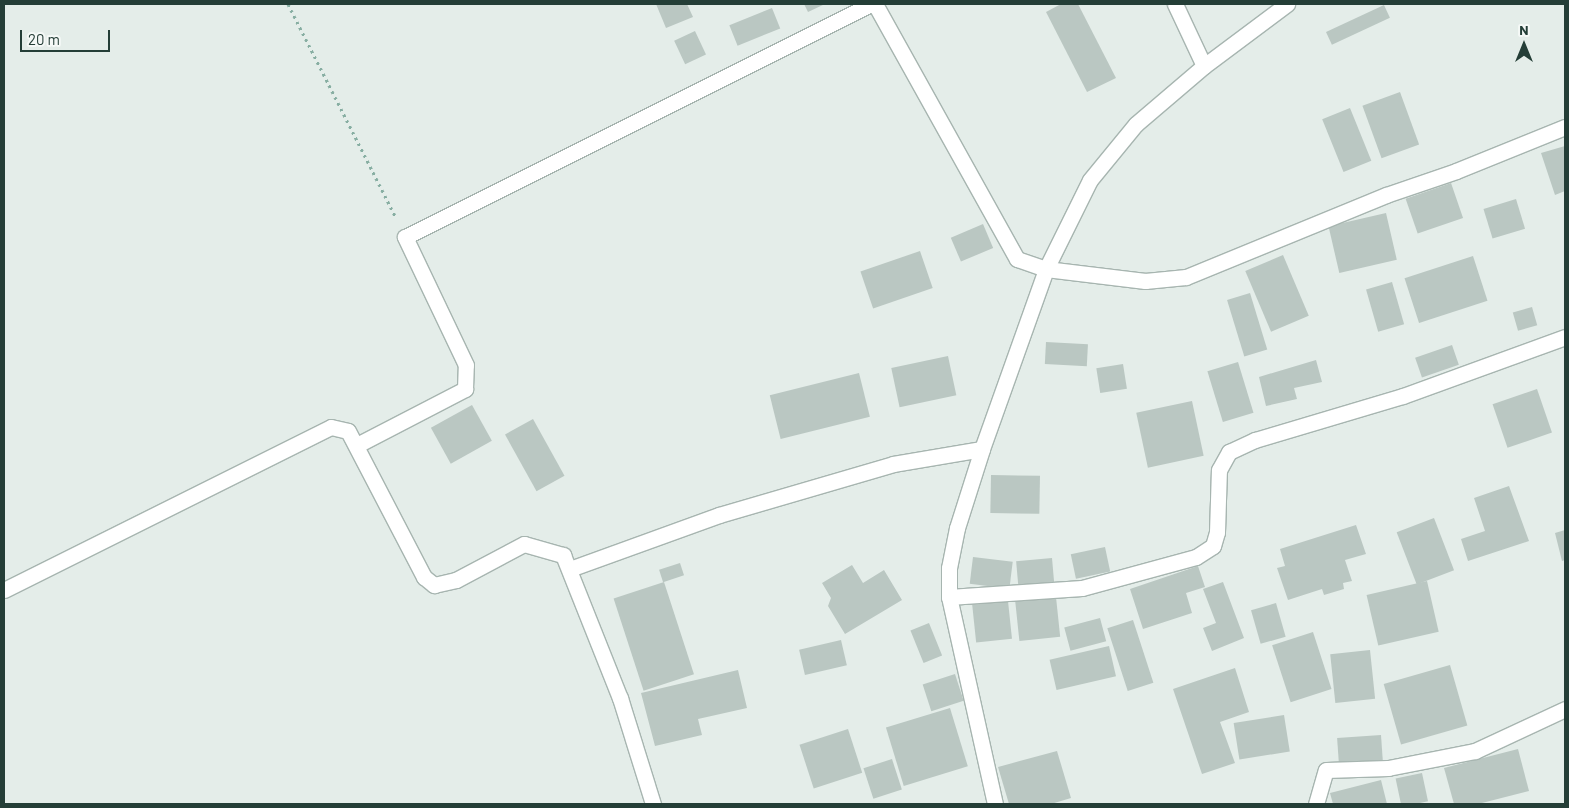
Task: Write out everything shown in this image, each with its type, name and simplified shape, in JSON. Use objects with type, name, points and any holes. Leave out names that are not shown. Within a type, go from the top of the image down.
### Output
[{"type":"street","points":[[357,445],[466,389],[466,365],[405,237],[873,4],[1017,259],[1046,269],[1145,281],[1186,277],[1386,195],[1456,171],[1565,127]]},
{"type":"street","points":[[1175,4],[1204,66]]},
{"type":"street","points":[[994,804],[949,597],[949,568],[957,528],[982,449],[1046,269],[1090,180],[1136,124],[1204,66],[1287,4]]},
{"type":"street","points":[[949,597],[1082,588],[1196,557],[1213,546],[1217,532],[1219,470],[1229,452],[1255,440],[1403,396],[1565,337]]},
{"type":"street","points":[[4,590],[332,427],[348,431],[357,445],[424,577],[434,585],[456,580],[524,544],[563,555],[620,698],[653,804]]},
{"type":"street","points":[[570,569],[720,516],[884,466],[982,449]]},
{"type":"street","points":[[1316,804],[1326,770],[1388,768],[1475,751],[1565,709]]},
{"type":"path","points":[[288,4],[405,237]]},
{"type":"building","points":[[656,4],[687,4],[693,17],[666,28]]},
{"type":"building","points":[[804,4],[825,4],[808,12]]},
{"type":"building","points":[[1061,4],[1078,4],[1116,78],[1087,92],[1046,12]]},
{"type":"building","points":[[1384,5],[1390,18],[1332,45],[1326,32]]},
{"type":"building","points":[[772,8],[780,28],[738,46],[729,25]]},
{"type":"building","points":[[695,31],[706,55],[685,64],[674,41]]},
{"type":"building","points":[[1400,92],[1419,145],[1382,158],[1362,106]]},
{"type":"building","points":[[1350,108],[1371,161],[1344,172],[1322,119]]},
{"type":"building","points":[[1565,146],[1565,191],[1555,195],[1541,153]]},
{"type":"building","points":[[1451,183],[1463,218],[1418,234],[1406,199]]},
{"type":"building","points":[[1516,199],[1525,229],[1493,239],[1483,209]]},
{"type":"building","points":[[1386,213],[1397,260],[1339,273],[1329,226]]},
{"type":"building","points":[[983,224],[993,248],[961,262],[951,238]]},
{"type":"building","points":[[920,251],[933,288],[873,308],[860,272]]},
{"type":"building","points":[[1283,255],[1309,316],[1271,332],[1245,271]]},
{"type":"building","points":[[1473,256],[1488,301],[1419,323],[1405,278]]},
{"type":"building","points":[[1392,282],[1404,324],[1378,332],[1366,289]]},
{"type":"building","points":[[1250,293],[1267,349],[1244,356],[1227,300]]},
{"type":"building","points":[[1532,307],[1537,325],[1518,331],[1513,313]]},
{"type":"building","points":[[1046,342],[1088,344],[1087,366],[1045,364]]},
{"type":"building","points":[[1452,345],[1459,365],[1422,378],[1415,358]]},
{"type":"building","points":[[948,356],[956,395],[900,407],[891,368]]},
{"type":"building","points":[[1316,360],[1322,382],[1294,388],[1297,399],[1266,406],[1259,377]]},
{"type":"building","points":[[1238,362],[1253,413],[1223,422],[1207,371]]},
{"type":"building","points":[[1123,364],[1127,389],[1100,393],[1096,368]]},
{"type":"building","points":[[859,373],[870,417],[781,439],[770,395]]},
{"type":"building","points":[[1537,389],[1552,432],[1508,448],[1493,404]]},
{"type":"building","points":[[1192,401],[1204,456],[1148,468],[1136,413]]},
{"type":"building","points":[[472,405],[492,441],[451,464],[431,428]]},
{"type":"building","points":[[533,419],[565,476],[537,491],[505,435]]},
{"type":"building","points":[[991,475],[1040,476],[1039,514],[990,513]]},
{"type":"building","points":[[1509,486],[1529,541],[1468,561],[1461,539],[1485,531],[1474,498]]},
{"type":"building","points":[[1434,518],[1454,570],[1417,585],[1397,532]]},
{"type":"building","points":[[1356,525],[1366,554],[1345,560],[1352,581],[1343,583],[1344,589],[1324,595],[1322,589],[1288,600],[1277,568],[1285,566],[1280,549]]},
{"type":"building","points":[[1565,530],[1565,560],[1562,561],[1555,533]]},
{"type":"building","points":[[1105,547],[1110,571],[1076,579],[1071,554]]},
{"type":"building","points":[[973,557],[1013,562],[1009,589],[970,584]]},
{"type":"building","points":[[1052,558],[1054,583],[1018,586],[1016,561]]},
{"type":"building","points":[[680,563],[684,575],[663,582],[659,570]]},
{"type":"building","points":[[852,565],[863,583],[884,570],[902,600],[845,634],[828,606],[831,598],[822,583]]},
{"type":"building","points":[[1198,566],[1205,587],[1186,593],[1192,613],[1143,629],[1130,589]]},
{"type":"building","points":[[1427,581],[1439,632],[1378,646],[1367,595]]},
{"type":"building","points":[[664,582],[694,674],[644,691],[614,598]]},
{"type":"building","points":[[1223,582],[1244,638],[1212,651],[1203,628],[1216,623],[1203,589]]},
{"type":"building","points":[[1056,597],[1060,637],[1019,641],[1015,601]]},
{"type":"building","points":[[1008,601],[1012,639],[976,643],[972,605]]},
{"type":"building","points":[[1276,603],[1286,637],[1261,644],[1251,610]]},
{"type":"building","points":[[1100,618],[1106,641],[1070,651],[1064,628]]},
{"type":"building","points":[[1133,620],[1153,683],[1128,691],[1107,628]]},
{"type":"building","points":[[929,623],[942,655],[924,663],[910,630]]},
{"type":"building","points":[[1313,632],[1332,689],[1291,702],[1272,645]]},
{"type":"building","points":[[841,640],[847,665],[805,675],[799,650]]},
{"type":"building","points":[[1109,646],[1116,676],[1057,690],[1050,660]]},
{"type":"building","points":[[1370,650],[1375,699],[1335,703],[1330,654]]},
{"type":"building","points":[[1450,665],[1467,726],[1401,745],[1384,684]]},
{"type":"building","points":[[1235,668],[1249,712],[1220,722],[1235,763],[1202,774],[1173,689]]},
{"type":"building","points":[[738,670],[747,708],[698,719],[702,735],[655,746],[641,693]]},
{"type":"building","points":[[955,674],[964,701],[931,711],[923,685]]},
{"type":"building","points":[[950,708],[968,766],[904,786],[886,728]]},
{"type":"building","points":[[1284,715],[1290,752],[1239,760],[1234,723]]},
{"type":"building","points":[[848,729],[862,773],[814,789],[799,745]]},
{"type":"building","points":[[1381,735],[1383,761],[1339,764],[1337,738]]},
{"type":"building","points":[[1518,749],[1529,791],[1478,804],[1454,804],[1444,768]]},
{"type":"building","points":[[1057,751],[1071,798],[1051,804],[1009,804],[998,767]]},
{"type":"building","points":[[892,759],[902,789],[873,799],[863,768]]},
{"type":"building","points":[[1422,773],[1428,801],[1401,804],[1396,779]]},
{"type":"building","points":[[1381,780],[1387,804],[1333,804],[1330,793]]}]
